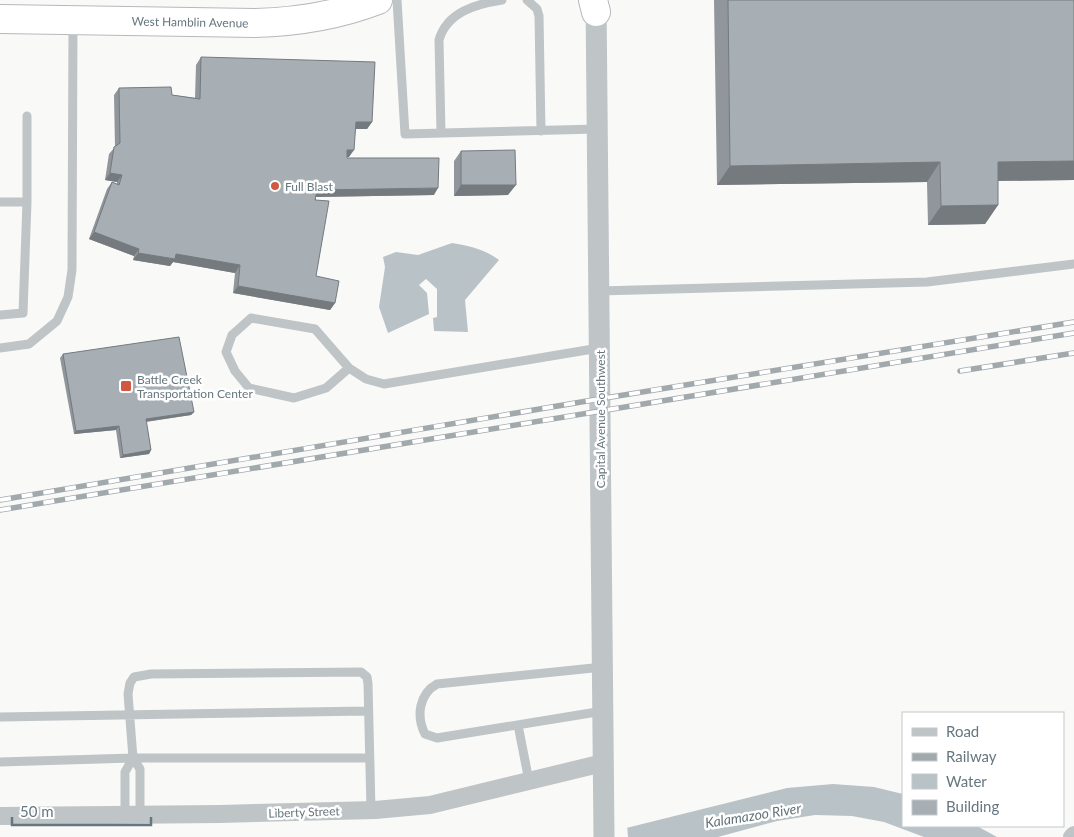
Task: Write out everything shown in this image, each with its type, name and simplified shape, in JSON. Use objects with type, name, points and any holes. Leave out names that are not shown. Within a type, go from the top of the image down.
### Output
[{"type":"highway","name":"West Hamblin Avenue","points":[[0,20],[290,22],[360,7],[378,0]]},
{"type":"street","name":"Capital Avenue Southwest","points":[[595,4],[604,837]]},
{"type":"street","name":"Liberty Street","points":[[0,816],[218,814],[371,810],[430,805],[603,763]]},
{"type":"lane","points":[[396,0],[405,134],[597,129]]},
{"type":"lane","points":[[441,134],[439,40],[442,28],[450,19],[466,10],[502,0]]},
{"type":"lane","points":[[527,0],[537,9],[539,16],[540,131]]},
{"type":"lane","points":[[0,348],[29,344],[57,321],[68,297],[72,270],[74,21]]},
{"type":"lane","points":[[0,314],[23,313],[27,202],[27,116]]},
{"type":"lane","points":[[0,202],[27,202]]},
{"type":"lane","points":[[599,291],[927,282],[1074,264]]},
{"type":"lane","points":[[349,368],[326,388],[294,398],[249,388],[235,371],[226,352],[232,334],[251,318],[315,328],[349,368],[366,379],[384,384],[599,348]]},
{"type":"lane","points":[[603,667],[437,684],[428,689],[422,699],[421,725],[425,734],[438,738],[603,712]]},
{"type":"lane","points":[[133,814],[140,769],[133,758],[129,715],[128,694],[130,683],[134,676],[151,674],[352,670],[361,672],[367,677],[371,810]]},
{"type":"lane","points":[[0,717],[368,711]]},
{"type":"lane","points":[[518,725],[529,781]]},
{"type":"lane","points":[[0,762],[133,758],[370,758]]},
{"type":"lane","points":[[133,758],[125,772],[133,814]]},
{"type":"water","points":[[452,243],[477,248],[499,260],[465,300],[468,332],[434,331],[433,318],[437,317],[437,289],[426,279],[419,285],[427,293],[429,314],[388,333],[379,307],[385,267],[383,257],[396,252],[418,255]]},
{"type":"water","name":"Kalamazoo River","points":[[833,784],[874,787],[902,794],[902,827],[979,827],[997,837],[924,837],[884,822],[852,816],[815,815],[777,821],[718,837],[590,837],[787,788]]},
{"type":"pier","points":[[627,825],[628,837],[587,837],[589,835]]},
{"type":"building","points":[[728,0],[1074,0],[1074,161],[998,162],[998,205],[941,206],[940,162],[730,166]]},
{"type":"building","name":"Full Blast","points":[[201,57],[375,62],[372,122],[356,122],[354,150],[347,150],[347,158],[439,158],[438,188],[317,190],[315,200],[329,201],[316,276],[339,281],[335,303],[238,286],[240,265],[176,254],[175,259],[138,253],[139,249],[94,232],[112,182],[119,185],[122,175],[110,173],[114,147],[120,143],[119,88],[171,87],[172,95],[200,99]]},
{"type":"building","points":[[515,150],[516,185],[461,185],[461,151]]},
{"type":"building","name":"Battle Creek Transportation Center","points":[[179,337],[194,412],[146,419],[151,450],[123,455],[119,426],[76,431],[63,354]]},
{"type":"railway","points":[[0,500],[599,399],[1074,322]]},
{"type":"railway","points":[[0,510],[1074,333]]},
{"type":"railway","points":[[960,371],[1074,353]]},
{"type":"place","name":"Full Blast","points":[[275,186]]},
{"type":"place","name":"Battle Creek Transportation Center","points":[[126,386]]}]
